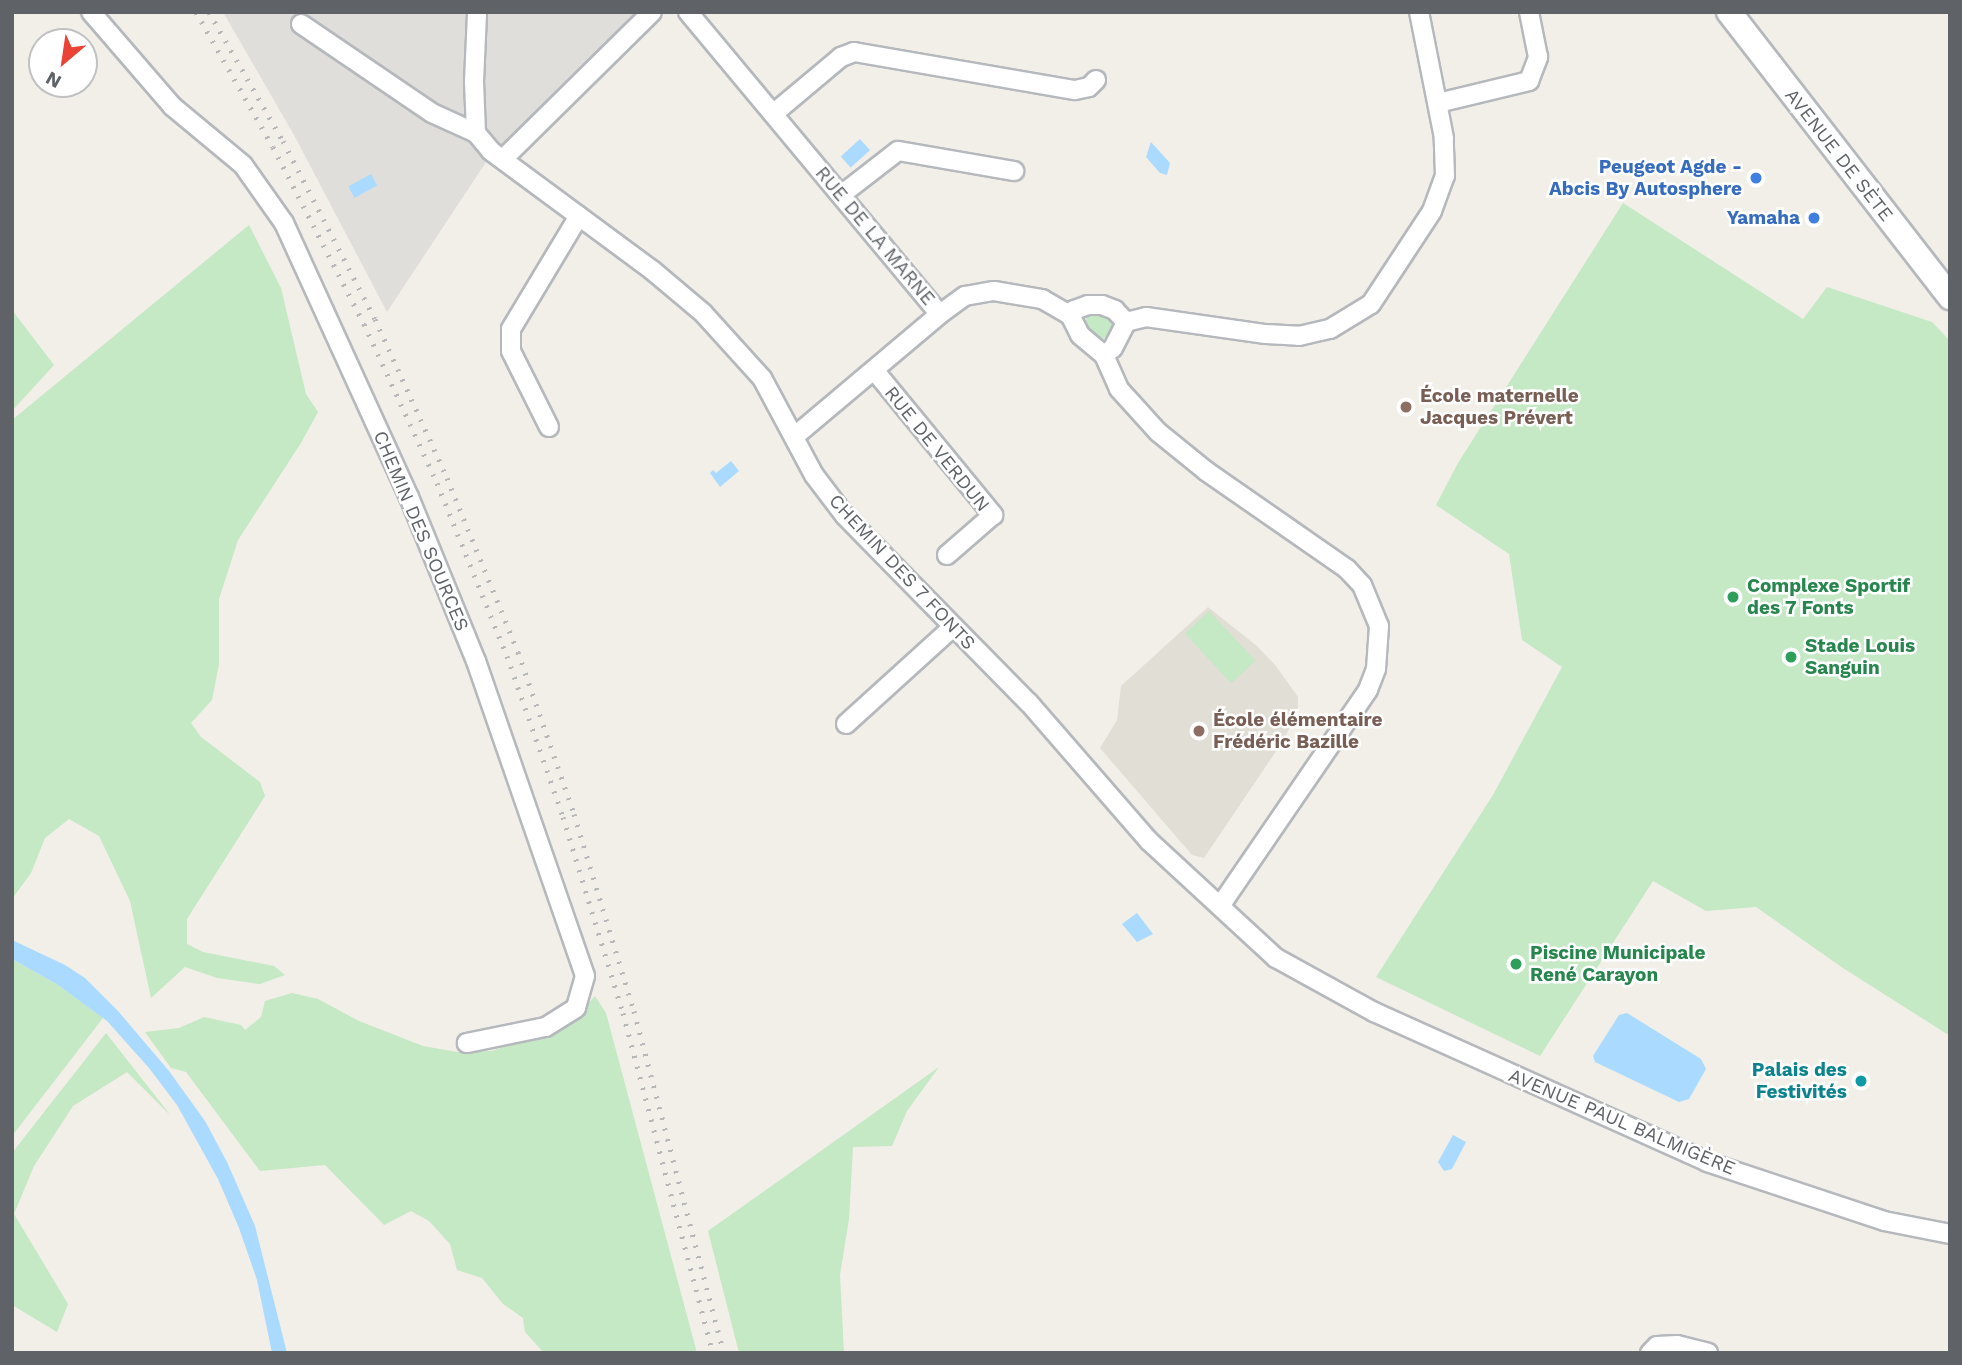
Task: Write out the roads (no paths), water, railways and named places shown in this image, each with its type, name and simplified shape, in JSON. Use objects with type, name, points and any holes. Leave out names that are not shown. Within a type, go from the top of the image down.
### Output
[{"type":"main road","name":"AVENUE DE SÈTE","points":[[1729,12],[1950,297]]},
{"type":"street","name":"CHEMIN DES SOURCES","points":[[91,12],[172,106],[243,165],[284,223],[409,496],[476,661],[585,976],[576,1008],[545,1027],[467,1044]]},
{"type":"street","points":[[476,133],[474,82],[477,12]]},
{"type":"street","points":[[503,159],[652,12]]},
{"type":"street","name":"RUE DE LA MARNE","points":[[688,12],[940,314],[795,436]]},
{"type":"street","points":[[1104,355],[1113,348],[1126,322],[1146,317],[1266,334],[1299,336],[1330,329],[1358,314],[1387,283],[1440,194],[1446,157],[1419,12]]},
{"type":"street","points":[[1437,103],[1529,81],[1538,57],[1529,12]]},
{"type":"street","name":"CHEMIN DES 7 FONTS","points":[[300,24],[432,113],[476,133],[491,151],[652,270],[733,343],[762,378],[814,475],[845,516],[1029,703],[1149,841],[1276,958],[1344,997]]},
{"type":"street","points":[[774,114],[841,57],[854,52],[1075,90],[1083,90],[1096,80]]},
{"type":"street","points":[[841,195],[898,152],[1014,171]]},
{"type":"street","points":[[549,427],[511,351],[511,329],[579,216]]},
{"type":"street","points":[[940,314],[965,296],[994,291],[1042,299],[1070,315],[1080,335],[1104,355],[1119,389],[1158,432],[1206,471],[1347,569],[1362,585],[1379,626],[1376,669],[1368,690],[1220,906]]},
{"type":"street","points":[[1070,315],[1088,305],[1102,305],[1115,310],[1126,322]]},
{"type":"street","name":"RUE DE VERDUN","points":[[874,370],[993,515],[947,555]]},
{"type":"street","points":[[846,724],[953,626]]},
{"type":"street","name":"AVENUE PAUL BALMIGÈRE","points":[[1344,997],[1707,1162],[1884,1221],[1950,1234]]},
{"type":"street","points":[[1653,1349],[1677,1345],[1708,1353]]},
{"type":"water","points":[[860,139],[870,150],[851,168],[841,156]]},
{"type":"water","points":[[1151,142],[1170,163],[1167,175],[1160,173],[1146,157]]},
{"type":"water","points":[[371,174],[377,185],[355,198],[348,187]]},
{"type":"water","points":[[731,461],[739,471],[720,487],[710,473],[713,470],[716,473]]},
{"type":"water","points":[[1137,913],[1153,934],[1137,942],[1122,924]]},
{"type":"water","points":[[12,940],[65,965],[85,978],[118,1011],[169,1071],[205,1121],[227,1162],[255,1226],[287,1353],[272,1353],[257,1280],[239,1228],[218,1179],[177,1105],[149,1068],[107,1021],[58,985],[12,959]]},
{"type":"water","points":[[1627,1013],[1701,1059],[1706,1069],[1689,1099],[1679,1102],[1595,1062],[1593,1056],[1619,1015]]},
{"type":"water","points":[[1453,1135],[1466,1142],[1452,1169],[1444,1171],[1438,1162]]},
{"type":"railway","points":[[196,12],[273,147],[364,324],[437,483],[507,656],[563,817],[623,1013],[713,1353]]},
{"type":"railway","points":[[209,12],[283,141],[375,319],[447,478],[518,652],[574,814],[634,1011],[724,1353]]},
{"type":"place","name":"Peugeot Agde - Abcis By Autosphere","points":[[1756,178]]},
{"type":"place","name":"Yamaha","points":[[1814,218]]},
{"type":"place","name":"École maternelle Jacques Prévert","points":[[1406,407]]},
{"type":"place","name":"Complexe Sportif des 7 Fonts","points":[[1733,597]]},
{"type":"place","name":"Stade Louis Sanguin","points":[[1791,657]]},
{"type":"place","name":"École élémentaire Frédéric Bazille","points":[[1199,731]]},
{"type":"place","name":"Piscine Municipale René Carayon","points":[[1516,964]]},
{"type":"place","name":"Palais des Festivités","points":[[1861,1081]]}]
